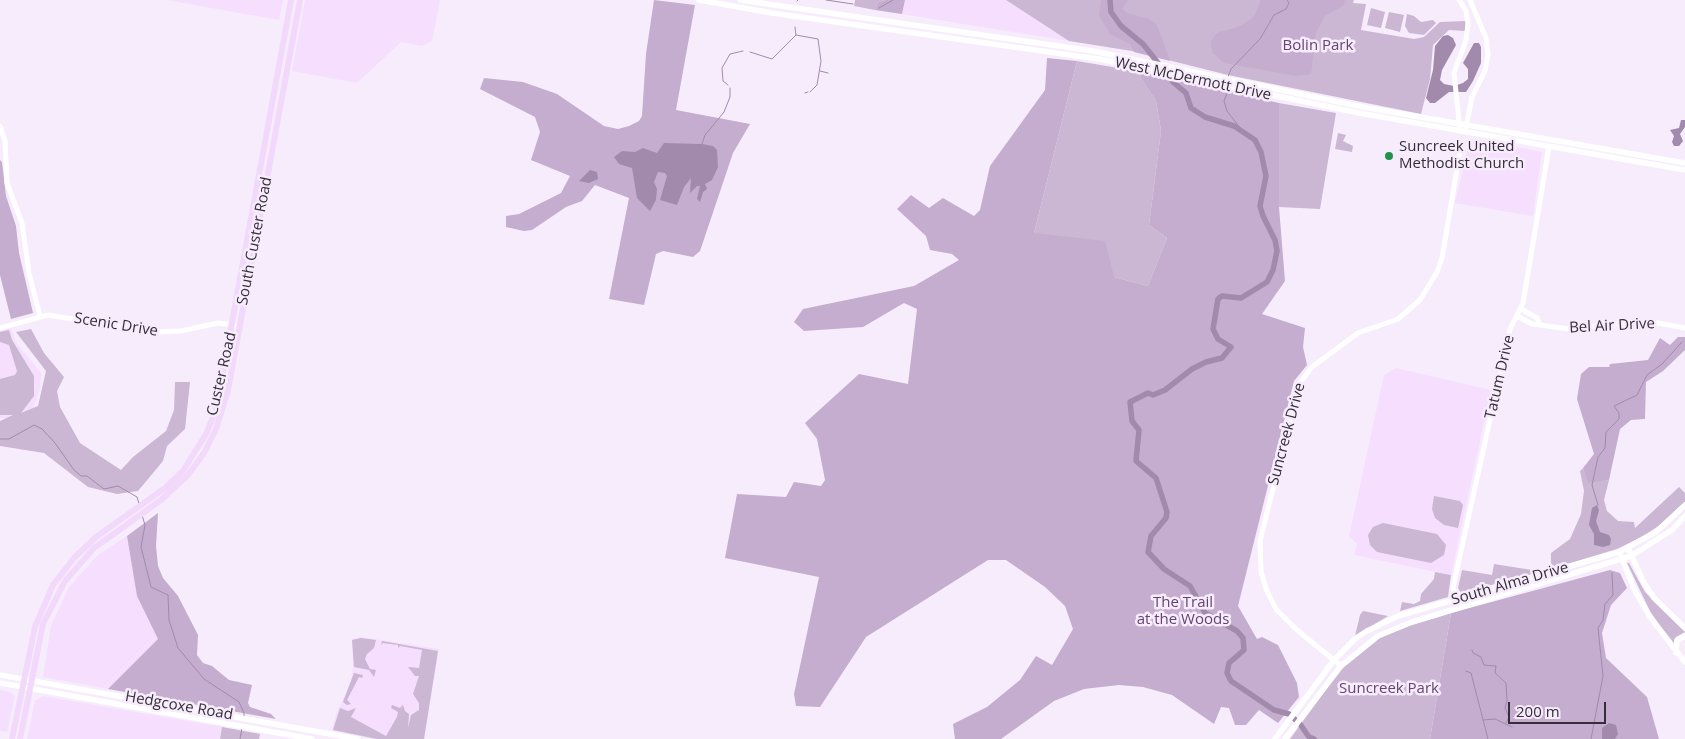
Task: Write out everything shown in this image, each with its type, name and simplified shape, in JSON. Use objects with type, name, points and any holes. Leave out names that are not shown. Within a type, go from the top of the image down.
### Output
[{"type":"main road","name":"Custer Road","points":[[236,325],[251,218],[291,0]]},
{"type":"main road","name":"South Custer Road","points":[[28,679],[43,624],[65,581],[94,548],[151,506],[188,475],[212,441],[226,397],[236,325],[259,220],[300,0]]},
{"type":"main road","name":"West McDermott Drive","points":[[699,0],[752,10],[976,41],[1218,80]]},
{"type":"main road","name":"West McDermott Drive","points":[[740,0],[1094,50],[1242,85],[1685,163]]},
{"type":"main road","points":[[752,10],[753,2]]},
{"type":"main road","points":[[976,41],[977,34]]},
{"type":"main road","name":"West McDermott Drive","points":[[1242,85],[1359,114],[1685,170]]},
{"type":"main road","points":[[1549,139],[1549,147]]},
{"type":"main road","points":[[251,218],[259,220]]},
{"type":"main road","points":[[12,739],[28,679],[34,627],[53,585],[82,549],[129,512],[148,499],[168,490]]},
{"type":"main road","name":"South Alma Drive","points":[[1277,737],[1334,660],[1356,638],[1380,624],[1398,616],[1619,552],[1656,532],[1685,505]]},
{"type":"main road","name":"South Alma Drive","points":[[1286,739],[1341,666],[1364,645],[1392,629],[1622,560],[1672,530],[1685,516]]},
{"type":"main road","points":[[1628,548],[1654,598],[1685,628]]},
{"type":"main road","points":[[1619,552],[1650,617],[1676,653],[1685,662]]},
{"type":"main road","points":[[1676,653],[1677,640],[1685,636]]},
{"type":"main road","name":"Hedgcoxe Road","points":[[0,674],[353,739]]},
{"type":"main road","name":"Hedgcoxe Road","points":[[0,683],[312,739]]},
{"type":"main road","points":[[20,739],[26,688]]},
{"type":"main road","points":[[112,703],[114,694]]},
{"type":"main road","points":[[184,716],[186,707]]},
{"type":"street","points":[[1460,0],[1467,15],[1468,30],[1466,42],[1456,65],[1454,83],[1459,123],[1463,131],[1467,125],[1471,101],[1485,71],[1488,54],[1486,38],[1470,0]]},
{"type":"street","points":[[0,126],[5,141],[7,184],[22,223],[29,273],[40,316]]},
{"type":"street","name":"Tatum Drive","points":[[1457,608],[1454,600],[1454,587],[1509,334],[1521,309],[1549,147]]},
{"type":"street","name":"Suncreek Drive","points":[[1341,666],[1294,627],[1276,609],[1266,591],[1260,572],[1259,546],[1296,391],[1306,372],[1350,338],[1372,326],[1398,319],[1420,300],[1442,258],[1460,151]]},
{"type":"street","points":[[1521,309],[1537,318],[1540,324]]},
{"type":"street","name":"Scenic Drive","points":[[0,328],[40,316],[55,315],[152,332],[181,331],[218,324],[236,325]]},
{"type":"street","name":"Bel Air Drive","points":[[1517,316],[1532,324],[1577,329],[1647,322],[1685,328]]},
{"type":"shaded area","points":[[167,0],[283,0],[279,20]]},
{"type":"shaded area","points":[[305,0],[440,0],[432,41],[422,46],[401,42],[357,83],[292,71]]},
{"type":"shaded area","points":[[905,0],[1006,0],[1069,41],[902,14]]},
{"type":"shaded area","points":[[1448,35],[1453,38],[1456,45],[1442,70],[1440,80],[1444,84],[1454,86],[1468,79],[1468,69],[1463,63],[1474,43],[1479,43],[1481,47],[1481,63],[1466,92],[1449,92],[1435,103],[1430,103],[1426,98],[1433,70],[1435,46],[1443,36]]},
{"type":"shaded area","points":[[1681,120],[1685,120],[1685,127],[1680,134],[1683,141],[1679,146],[1674,146],[1672,142],[1674,136],[1670,130],[1679,128]]},
{"type":"shaded area","points":[[1479,140],[1542,152],[1533,216],[1455,203],[1468,148],[1472,142]]},
{"type":"shaded area","points":[[664,143],[713,146],[717,150],[718,167],[712,180],[705,184],[707,189],[703,192],[700,202],[697,199],[700,186],[697,186],[690,193],[691,178],[684,187],[677,205],[660,200],[667,176],[665,173],[658,172],[654,182],[657,189],[656,200],[650,211],[637,198],[632,168],[619,164],[614,157],[622,151],[635,152],[643,148],[657,153]]},
{"type":"shaded area","points":[[590,170],[597,172],[598,179],[589,183],[579,181]]},
{"type":"shaded area","points":[[11,328],[15,341],[41,373],[40,389],[32,412],[14,418],[0,418],[0,331]]},
{"type":"shaded area","points":[[1396,368],[1491,390],[1451,575],[1354,555],[1357,544],[1349,536],[1384,375]]},
{"type":"shaded area","points":[[1597,505],[1599,510],[1596,521],[1600,532],[1609,535],[1611,539],[1610,545],[1603,547],[1594,545],[1594,534],[1589,525],[1592,508]]},
{"type":"shaded area","points":[[127,536],[133,573],[158,639],[108,689],[43,677],[51,626],[69,587],[98,555]]},
{"type":"shaded area","points":[[361,637],[439,649],[424,739],[374,739],[332,730],[336,714],[351,682],[353,666],[352,639]]},
{"type":"shaded area","points":[[0,690],[10,692],[15,696],[7,732],[0,731]]},
{"type":"shaded area","points":[[43,696],[222,727],[220,739],[27,739],[35,701]]},
{"type":"shaded area","points":[[1609,723],[1616,725],[1618,734],[1615,739],[1602,739],[1602,728]]},
{"type":"green space","points":[[654,0],[695,5],[676,110],[750,124],[733,153],[700,251],[693,257],[663,251],[656,254],[644,305],[609,299],[629,198],[595,185],[582,201],[566,207],[532,230],[524,231],[506,227],[506,216],[519,214],[561,193],[570,176],[531,160],[540,132],[535,117],[480,89],[484,78],[523,82],[557,94],[604,126],[618,129],[639,121],[642,116],[646,54]]},
{"type":"green space","points":[[855,0],[885,0],[878,2],[875,10],[854,6]]},
{"type":"green space","points":[[905,0],[902,14],[875,10],[878,2]]},
{"type":"green space","name":"Bolin Park","points":[[1006,0],[1354,0],[1353,3],[1366,4],[1361,30],[1414,39],[1424,37],[1440,22],[1466,21],[1465,31],[1449,30],[1433,45],[1430,79],[1421,114],[1228,75],[1132,51],[1069,41]]},
{"type":"green space","points":[[1101,0],[1128,0],[1122,8],[1127,13],[1149,19],[1157,25],[1170,61],[1134,52],[1130,44],[1110,34],[1099,16]]},
{"type":"green space","points":[[1261,0],[1345,0],[1343,6],[1325,16],[1316,32],[1311,74],[1297,76],[1224,63],[1213,53],[1211,42],[1214,36],[1219,32],[1238,27],[1250,20],[1255,15]]},
{"type":"green space","points":[[1371,8],[1385,12],[1381,28],[1367,25]]},
{"type":"green space","points":[[1389,12],[1404,15],[1400,32],[1385,28]]},
{"type":"green space","points":[[1407,14],[1414,16],[1421,22],[1433,20],[1436,23],[1424,35],[1409,33],[1405,26]]},
{"type":"green space","name":"The Trail at the Woods","points":[[1047,58],[1077,61],[1034,233],[1105,241],[1114,277],[1148,286],[1167,238],[1149,225],[1161,131],[1156,101],[1136,71],[1279,103],[1279,207],[1285,281],[1262,314],[1305,328],[1303,347],[1307,365],[1294,381],[1238,606],[1257,639],[1262,637],[1278,645],[1297,683],[1299,697],[1278,723],[1259,710],[1246,725],[1235,725],[1229,708],[1221,707],[1214,724],[1172,695],[1143,687],[1119,685],[1084,689],[1054,701],[1001,739],[955,739],[953,724],[987,707],[1020,680],[1036,656],[1052,665],[1073,629],[1065,606],[1045,587],[1006,560],[988,560],[866,637],[820,707],[796,706],[794,694],[819,577],[725,558],[737,494],[786,497],[794,482],[821,486],[825,480],[817,439],[805,423],[859,374],[908,384],[917,309],[904,303],[863,327],[804,331],[794,322],[803,309],[914,286],[959,260],[952,254],[930,250],[926,236],[897,209],[911,195],[929,208],[943,198],[974,216],[980,210],[990,166],[1045,90]]},
{"type":"green space","points":[[1077,61],[1136,71],[1156,101],[1161,131],[1149,225],[1167,238],[1148,286],[1114,277],[1034,233]]},
{"type":"green space","points":[[1279,103],[1336,113],[1320,209],[1279,207]]},
{"type":"green space","points":[[1338,133],[1346,135],[1343,141],[1353,146],[1352,152],[1335,149]]},
{"type":"green space","points":[[0,160],[2,162],[6,196],[16,226],[19,253],[33,313],[11,319],[0,275]]},
{"type":"green space","points":[[31,329],[44,353],[64,377],[57,391],[60,407],[80,443],[121,470],[133,457],[166,431],[174,410],[175,382],[190,382],[185,429],[167,446],[163,461],[138,491],[117,494],[88,487],[44,453],[0,446],[0,421],[13,415],[0,415],[0,379],[15,375],[17,371],[9,345],[0,342],[0,332],[9,330],[12,340],[34,376],[34,396],[21,413],[38,406],[46,371],[16,332]]},
{"type":"green space","points":[[1678,337],[1685,337],[1685,350],[1663,371],[1646,382],[1645,419],[1631,420],[1620,429],[1609,480],[1588,483],[1583,468],[1594,454],[1577,399],[1581,374],[1589,367],[1609,367],[1610,364],[1648,360],[1660,338],[1670,345]]},
{"type":"green space","points":[[1583,468],[1588,482],[1609,480],[1604,500],[1607,511],[1618,521],[1634,522],[1635,528],[1679,487],[1685,493],[1685,502],[1660,525],[1640,538],[1617,549],[1554,568],[1551,563],[1551,553],[1570,539],[1581,514],[1584,491],[1580,471]]},
{"type":"green space","points":[[1434,496],[1460,501],[1463,505],[1458,528],[1444,525],[1435,518],[1432,509]]},
{"type":"green space","points":[[158,513],[156,546],[158,566],[163,578],[178,596],[198,635],[197,655],[203,663],[212,666],[229,680],[252,685],[248,703],[250,707],[271,714],[276,719],[108,689],[158,639],[137,596],[127,536]]},
{"type":"green space","points":[[1383,523],[1437,534],[1446,545],[1444,555],[1431,563],[1377,552],[1370,545],[1368,535],[1373,527]]},
{"type":"green space","points":[[1627,563],[1629,563],[1645,592],[1685,632],[1676,637],[1673,645],[1650,611]]},
{"type":"green space","points":[[1494,564],[1532,570],[1540,568],[1540,572],[1461,593],[1458,588],[1462,570],[1492,575]]},
{"type":"green space","points":[[1610,570],[1620,573],[1627,588],[1611,605],[1602,633],[1606,658],[1647,697],[1659,739],[1430,739],[1451,613]]},
{"type":"green space","points":[[1435,572],[1451,575],[1448,597],[1400,611],[1402,602],[1414,604],[1420,601],[1421,594],[1434,579]]},
{"type":"green space","points":[[1363,611],[1388,616],[1355,636],[1360,615]]},
{"type":"green space","name":"Suncreek Park","points":[[1451,613],[1430,739],[1290,739],[1343,666],[1376,639],[1402,628]]},
{"type":"green space","points":[[361,638],[376,640],[374,648],[367,654],[365,659],[370,669],[376,670],[374,677],[369,670],[354,667],[352,640]]},
{"type":"green space","points":[[382,641],[438,651],[424,739],[377,739],[333,730],[340,708],[348,711],[356,708],[351,717],[386,736],[398,712],[391,708],[392,705],[400,708],[403,704],[400,711],[403,705],[405,711],[409,714],[408,728],[411,715],[419,710],[419,703],[413,694],[419,676],[415,676],[408,667],[419,668],[422,650],[400,646],[398,648],[398,645],[383,643],[381,645]]},
{"type":"green space","points":[[354,673],[363,675],[362,678],[359,677],[347,700],[351,704],[347,705],[343,702]]},
{"type":"green space","points":[[222,727],[260,734],[259,739],[220,739]]},
{"type":"waterway","points":[[826,0],[853,4]]},
{"type":"waterway","points":[[879,8],[893,0]]},
{"type":"waterway","points":[[1110,0],[1111,12],[1121,26],[1143,44],[1173,82],[1186,93],[1191,108],[1205,117],[1234,126],[1255,140],[1261,152],[1266,176],[1260,206],[1275,240],[1277,251],[1273,270],[1267,282],[1241,298],[1222,296],[1218,299],[1213,329],[1218,339],[1231,347],[1222,358],[1206,362],[1192,369],[1165,390],[1153,395],[1148,393],[1130,402],[1132,421],[1139,430],[1136,461],[1156,478],[1167,512],[1166,518],[1151,536],[1148,552],[1164,569],[1190,586],[1205,613],[1237,631],[1243,638],[1244,650],[1229,663],[1227,673],[1231,681],[1274,710],[1289,714],[1300,724],[1309,737],[1314,739]]},
{"type":"waterway","points":[[1228,77],[1231,69],[1260,39],[1274,15],[1286,9],[1289,3],[1287,0]]},
{"type":"waterway","points":[[750,52],[772,59],[796,35],[795,27]]},
{"type":"waterway","points":[[796,35],[818,39],[821,61],[817,85],[810,92]]},
{"type":"waterway","points":[[728,85],[723,81],[722,68],[730,54],[743,51]]},
{"type":"waterway","points":[[820,71],[828,73]]},
{"type":"waterway","points":[[702,144],[705,135],[724,112],[730,97],[730,88]]},
{"type":"waterway","points":[[1229,89],[1224,101],[1227,111],[1244,133]]},
{"type":"waterway","points":[[1598,505],[1592,485],[1598,457],[1605,448],[1606,432],[1619,419],[1619,413],[1614,406],[1637,395],[1647,375],[1662,364],[1682,342]]},
{"type":"waterway","points":[[0,439],[9,439],[34,425],[42,429],[55,443],[74,470],[81,476],[87,476],[104,489],[118,486],[137,497],[139,504]]},
{"type":"waterway","points":[[142,515],[145,525],[141,547],[151,587],[168,595],[169,620],[178,648],[204,679],[239,702],[244,717]]},
{"type":"waterway","points":[[1591,739],[1603,676],[1598,628],[1603,620],[1605,604],[1613,595],[1612,573]]},
{"type":"waterway","points":[[1472,650],[1473,653],[1481,657],[1484,665],[1496,666],[1495,673],[1506,683],[1507,701],[1505,708],[1509,717],[1506,723]]},
{"type":"waterway","points":[[1466,671],[1471,673],[1488,739]]},
{"type":"waterway","points":[[1483,720],[1495,719],[1512,727]]},
{"type":"waterway","points":[[240,739],[242,728]]},
{"type":"place","name":"Suncreek United Methodist Church","points":[[1389,156]]}]
